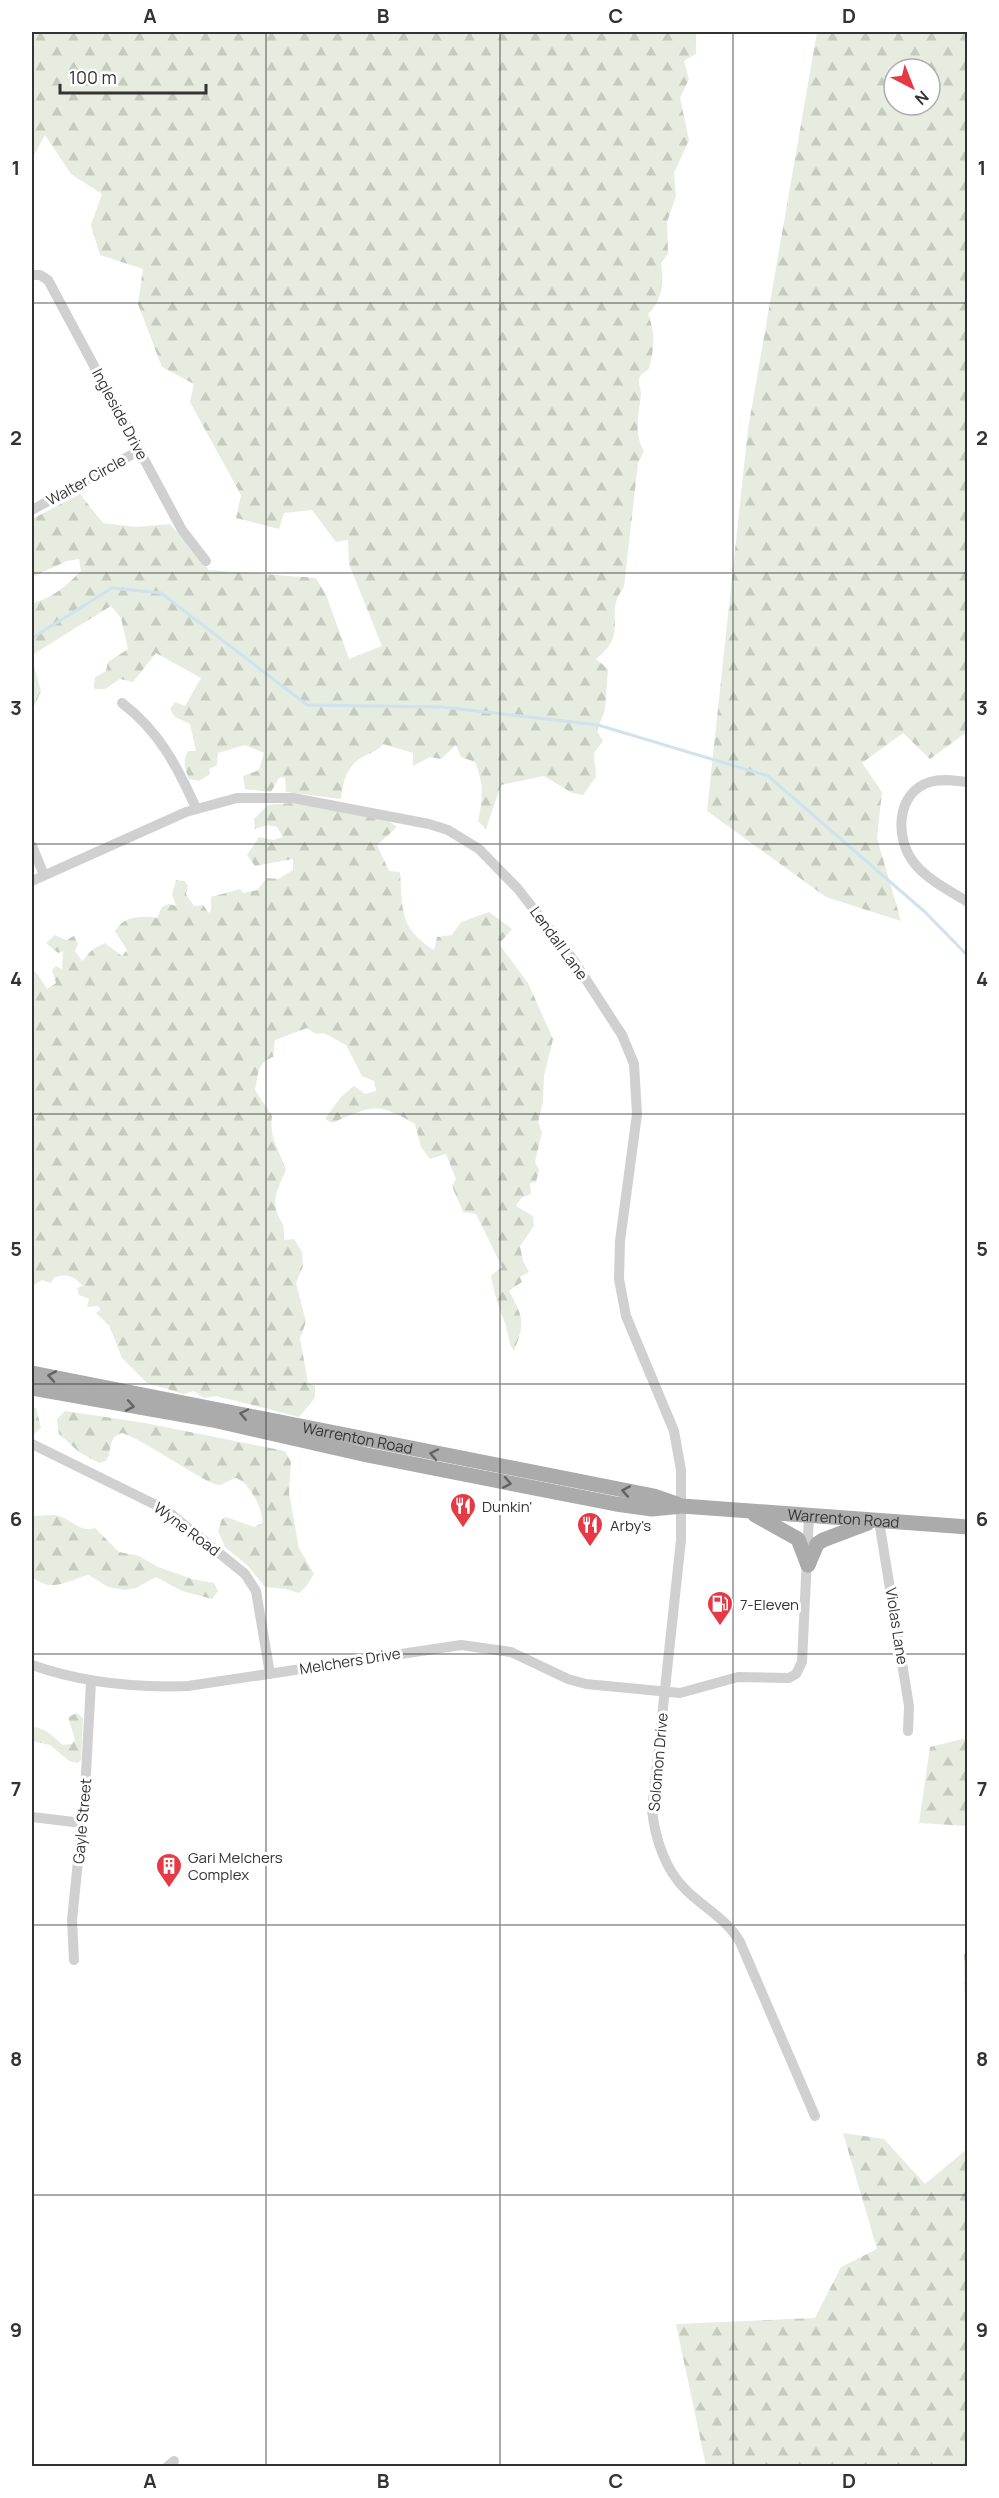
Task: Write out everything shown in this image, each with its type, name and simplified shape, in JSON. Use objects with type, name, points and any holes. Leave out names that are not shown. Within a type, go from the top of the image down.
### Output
[{"type":"main road","name":"Warrenton Road","points":[[32,1373],[654,1496],[682,1506]]},
{"type":"main road","name":"Warrenton Road","points":[[32,1388],[213,1420],[367,1455],[581,1498],[652,1509],[682,1506],[968,1527]]},
{"type":"main road","points":[[748,1511],[798,1539],[808,1565]]},
{"type":"main road","points":[[808,1565],[817,1544],[823,1540],[877,1521]]},
{"type":"street","name":"Ingleside Drive","points":[[32,275],[40,275],[48,280],[182,530],[206,561]]},
{"type":"street","name":"Walter Circle","points":[[32,510],[140,450]]},
{"type":"street","points":[[122,703],[150,727],[167,748],[196,808]]},
{"type":"street","points":[[968,782],[936,780],[920,786],[907,800],[902,817],[904,844],[914,863],[968,902]]},
{"type":"street","name":"Lendall Lane","points":[[32,881],[196,808],[237,798],[293,798],[367,811],[448,830],[479,849],[497,866],[574,961],[622,1035],[634,1064],[637,1114],[620,1241],[619,1279],[626,1316],[674,1431],[681,1470],[682,1506]]},
{"type":"street","points":[[32,846],[44,875]]},
{"type":"street","name":"Wyne Road","points":[[32,1443],[166,1510],[245,1574],[256,1591],[270,1674]]},
{"type":"street","name":"Solomon Drive","points":[[682,1506],[681,1540],[652,1810],[654,1827],[673,1876],[687,1891],[729,1926],[740,1942],[815,2116]]},
{"type":"street","points":[[808,1516],[808,1565]]},
{"type":"street","name":"Violas Lane","points":[[877,1521],[909,1706],[908,1731]]},
{"type":"street","name":"Melchers Drive","points":[[32,1665],[91,1682],[159,1687],[188,1686],[461,1645],[511,1652],[568,1679],[586,1684],[680,1693],[695,1691],[738,1677],[782,1678],[796,1674],[802,1662],[808,1565]]},
{"type":"street","name":"Gayle Street","points":[[74,1960],[72,1920],[82,1823],[91,1682]]},
{"type":"street","points":[[32,1817],[82,1823]]},
{"type":"green space","points":[[32,32],[696,32],[696,54],[684,61],[689,79],[680,98],[689,140],[674,173],[676,196],[667,222],[668,254],[661,263],[662,284],[657,303],[648,314],[653,335],[652,354],[649,369],[641,375],[639,380],[641,394],[638,430],[644,451],[638,463],[624,587],[615,606],[612,640],[596,659],[608,669],[605,710],[597,731],[603,741],[594,753],[596,777],[583,795],[572,793],[544,776],[501,785],[486,829],[478,821],[482,791],[478,770],[475,762],[461,757],[456,745],[441,759],[430,757],[413,766],[413,753],[383,744],[350,768],[341,799],[286,792],[285,777],[279,778],[271,792],[245,789],[243,776],[259,770],[264,753],[245,745],[218,753],[217,765],[209,769],[210,774],[199,781],[189,779],[185,768],[185,758],[188,751],[196,751],[190,724],[175,717],[170,709],[175,702],[185,706],[201,678],[156,653],[133,682],[120,679],[105,689],[94,689],[95,677],[106,671],[108,662],[128,649],[121,618],[111,606],[32,655],[32,603],[53,595],[81,571],[79,559],[67,561],[32,577],[32,519],[80,494],[103,523],[136,527],[170,524],[209,570],[316,578],[327,597],[349,659],[382,646],[349,564],[348,540],[336,542],[312,510],[284,513],[279,529],[236,518],[241,495],[190,402],[194,384],[162,367],[138,304],[143,269],[100,255],[91,225],[102,194],[71,174],[45,135],[32,159]]},
{"type":"green space","points":[[817,32],[967,32],[967,732],[930,759],[903,733],[862,763],[882,792],[877,838],[901,921],[826,897],[707,811],[748,429]]},
{"type":"green space","points":[[32,659],[41,691],[32,711]]},
{"type":"green space","points":[[290,803],[375,816],[397,827],[377,845],[389,871],[400,872],[403,908],[409,926],[414,934],[434,950],[437,937],[452,935],[461,922],[489,912],[512,929],[499,944],[528,983],[553,1039],[544,1076],[543,1102],[538,1122],[542,1132],[535,1162],[539,1170],[536,1182],[530,1183],[531,1194],[521,1198],[516,1206],[533,1216],[534,1226],[520,1246],[523,1261],[529,1272],[520,1277],[522,1282],[509,1291],[518,1308],[521,1321],[520,1334],[514,1351],[509,1341],[491,1276],[502,1267],[476,1214],[463,1212],[452,1186],[456,1179],[446,1154],[430,1159],[421,1147],[415,1124],[382,1109],[366,1110],[332,1123],[325,1119],[341,1097],[354,1086],[365,1094],[376,1091],[374,1081],[362,1076],[346,1045],[324,1033],[316,1034],[307,1028],[275,1040],[273,1057],[261,1066],[255,1090],[272,1116],[273,1137],[286,1170],[275,1203],[283,1227],[284,1240],[294,1239],[302,1252],[303,1266],[296,1283],[306,1322],[300,1338],[308,1383],[315,1386],[315,1398],[299,1417],[216,1396],[204,1398],[194,1391],[184,1394],[147,1383],[122,1358],[109,1325],[96,1313],[100,1310],[99,1306],[87,1307],[89,1299],[79,1295],[77,1288],[83,1286],[70,1276],[63,1276],[54,1278],[51,1283],[42,1280],[32,1286],[32,973],[36,972],[47,989],[56,983],[52,970],[56,966],[62,969],[63,951],[58,953],[46,943],[55,935],[66,940],[74,936],[78,944],[75,951],[82,961],[93,949],[105,943],[122,956],[127,950],[115,931],[118,926],[133,918],[157,918],[162,907],[169,904],[176,906],[172,894],[176,880],[185,881],[188,886],[186,894],[194,906],[203,905],[209,913],[211,897],[240,889],[243,893],[257,890],[267,878],[278,879],[293,870],[293,859],[255,866],[247,855],[259,837],[273,840],[283,837],[277,827],[268,825],[255,829],[254,819],[268,805]]},
{"type":"green space","points":[[32,1407],[36,1408],[41,1428],[32,1436]]},
{"type":"green space","points":[[65,1411],[145,1423],[285,1451],[291,1462],[289,1493],[299,1548],[314,1574],[306,1587],[299,1593],[265,1587],[248,1566],[225,1547],[218,1531],[222,1519],[226,1517],[254,1527],[262,1523],[261,1511],[255,1497],[241,1481],[236,1478],[219,1485],[213,1484],[122,1433],[112,1441],[106,1461],[99,1463],[79,1452],[59,1434],[57,1419]]},
{"type":"green space","points":[[54,1515],[65,1518],[84,1529],[95,1528],[119,1552],[139,1556],[158,1567],[192,1579],[214,1583],[218,1591],[212,1599],[182,1591],[156,1577],[136,1588],[125,1590],[108,1587],[89,1575],[53,1585],[40,1582],[32,1577],[32,1516]]},
{"type":"green space","points":[[77,1713],[83,1718],[81,1760],[78,1763],[69,1761],[50,1745],[32,1741],[32,1727],[37,1727],[63,1745],[72,1744],[75,1739],[68,1717]]},
{"type":"green space","points":[[967,1738],[967,1826],[919,1823],[930,1747]]},
{"type":"green space","points":[[964,1954],[968,1954],[967,2104]]},
{"type":"green space","points":[[843,2133],[884,2139],[925,2184],[967,2149],[967,2466],[706,2466],[676,2324],[815,2318],[841,2267],[877,2249]]},
{"type":"waterway","points":[[32,638],[112,588],[161,593],[307,705],[442,707],[598,725],[768,776],[925,912],[968,956]]},
{"type":"place","name":"Dunkin'","points":[[463,1529]]},
{"type":"place","name":"Arby's","points":[[590,1548]]},
{"type":"place","name":"7-Eleven","points":[[720,1627]]},
{"type":"place","name":"Gari Melchers Complex","points":[[169,1889]]}]
